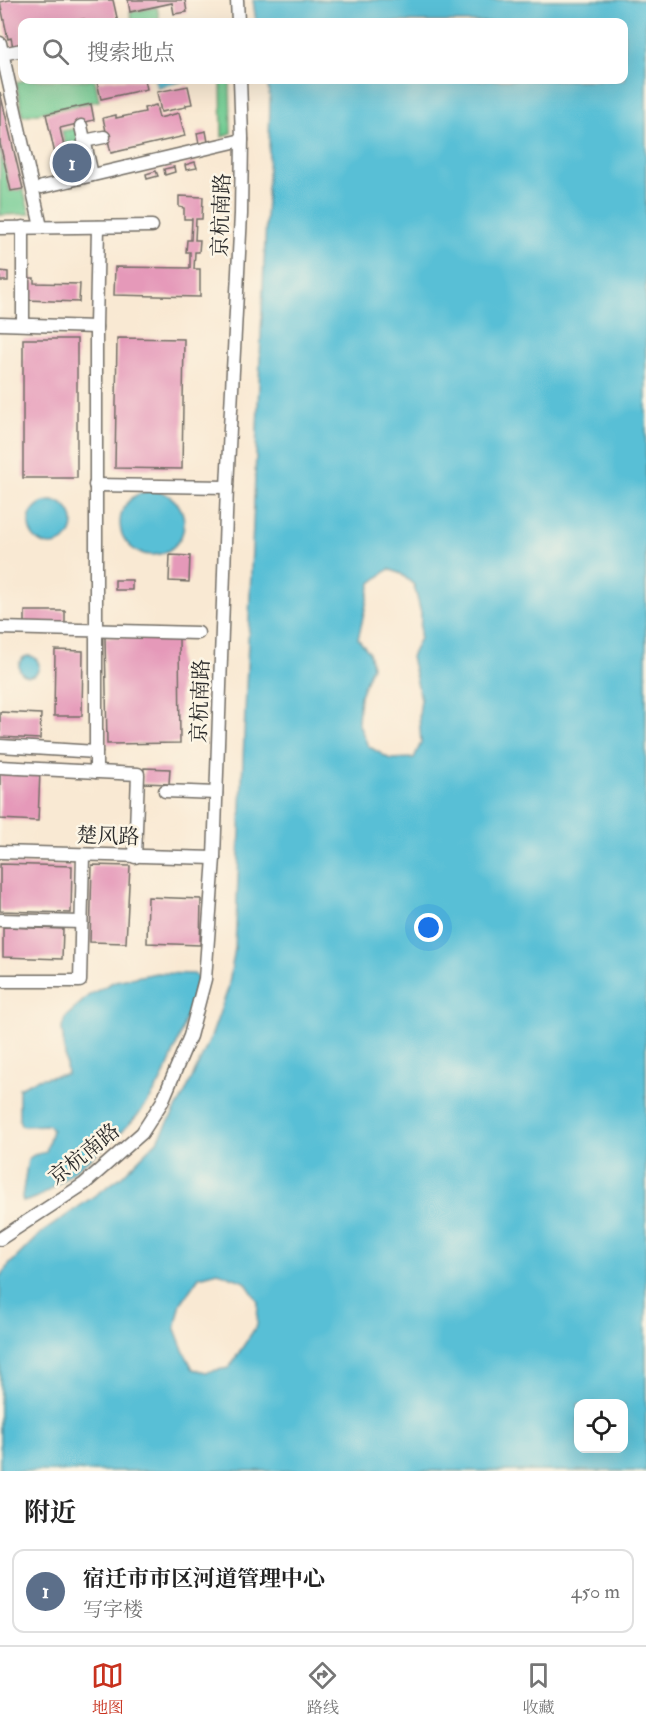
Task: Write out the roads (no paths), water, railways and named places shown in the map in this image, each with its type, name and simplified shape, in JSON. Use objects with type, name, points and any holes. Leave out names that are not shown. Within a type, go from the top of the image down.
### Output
[{"type":"street","points":[[237,0],[238,18]]},
{"type":"street","points":[[18,50],[1,49],[41,227]]},
{"type":"street","name":"京杭南路","points":[[0,1239],[84,1184],[142,1133],[162,1102],[190,1036],[205,979],[214,858],[227,487],[241,214],[240,84]]},
{"type":"street","points":[[81,126],[92,175]]},
{"type":"street","points":[[84,141],[104,136]]},
{"type":"street","points":[[42,187],[242,140]]},
{"type":"street","points":[[0,228],[152,226]]},
{"type":"street","points":[[23,227],[23,324]]},
{"type":"street","points":[[96,772],[95,485],[98,227]]},
{"type":"street","points":[[0,324],[96,327]]},
{"type":"street","points":[[95,485],[227,487]]},
{"type":"street","points":[[0,628],[198,633]]},
{"type":"street","points":[[0,746],[96,752]]},
{"type":"street","points":[[0,767],[138,774],[135,857]]},
{"type":"street","points":[[165,791],[216,794]]},
{"type":"street","name":"楚风路","points":[[0,852],[214,858]]},
{"type":"street","points":[[0,981],[80,981],[83,855]]},
{"type":"street","points":[[0,920],[81,922]]},
{"type":"water","points":[[253,0],[646,0],[646,1471],[0,1471],[0,1278],[8,1266],[40,1234],[121,1177],[158,1140],[185,1093],[211,1037],[228,989],[235,948],[270,100],[268,84],[628,84],[628,18],[255,18]],"holes":[[[389,569],[401,574],[414,585],[421,613],[420,638],[411,657],[421,699],[419,715],[421,743],[414,758],[390,759],[368,746],[358,722],[360,695],[372,666],[369,652],[358,639],[371,583]],[[218,1272],[245,1282],[258,1301],[257,1325],[229,1368],[206,1372],[193,1369],[175,1329],[181,1303],[199,1277]]]},
{"type":"water","points":[[146,491],[158,491],[175,500],[182,511],[184,523],[182,535],[175,546],[158,555],[146,555],[134,550],[125,541],[120,529],[120,517],[125,505],[134,496]]},
{"type":"water","points":[[51,501],[67,507],[73,523],[67,539],[51,545],[35,539],[29,523],[35,507]]},
{"type":"water","points":[[29,656],[36,659],[39,666],[36,673],[29,676],[22,673],[19,666],[22,659]]},
{"type":"water","points":[[156,973],[194,974],[198,978],[175,1050],[149,1101],[108,1144],[52,1188],[38,1197],[23,1202],[28,1159],[46,1152],[52,1130],[48,1125],[21,1125],[19,1088],[38,1079],[67,1074],[62,1028],[65,1018],[89,995],[115,981]]},
{"type":"place","name":"宿迁市市区河道管理中心","points":[[72,163]]}]
